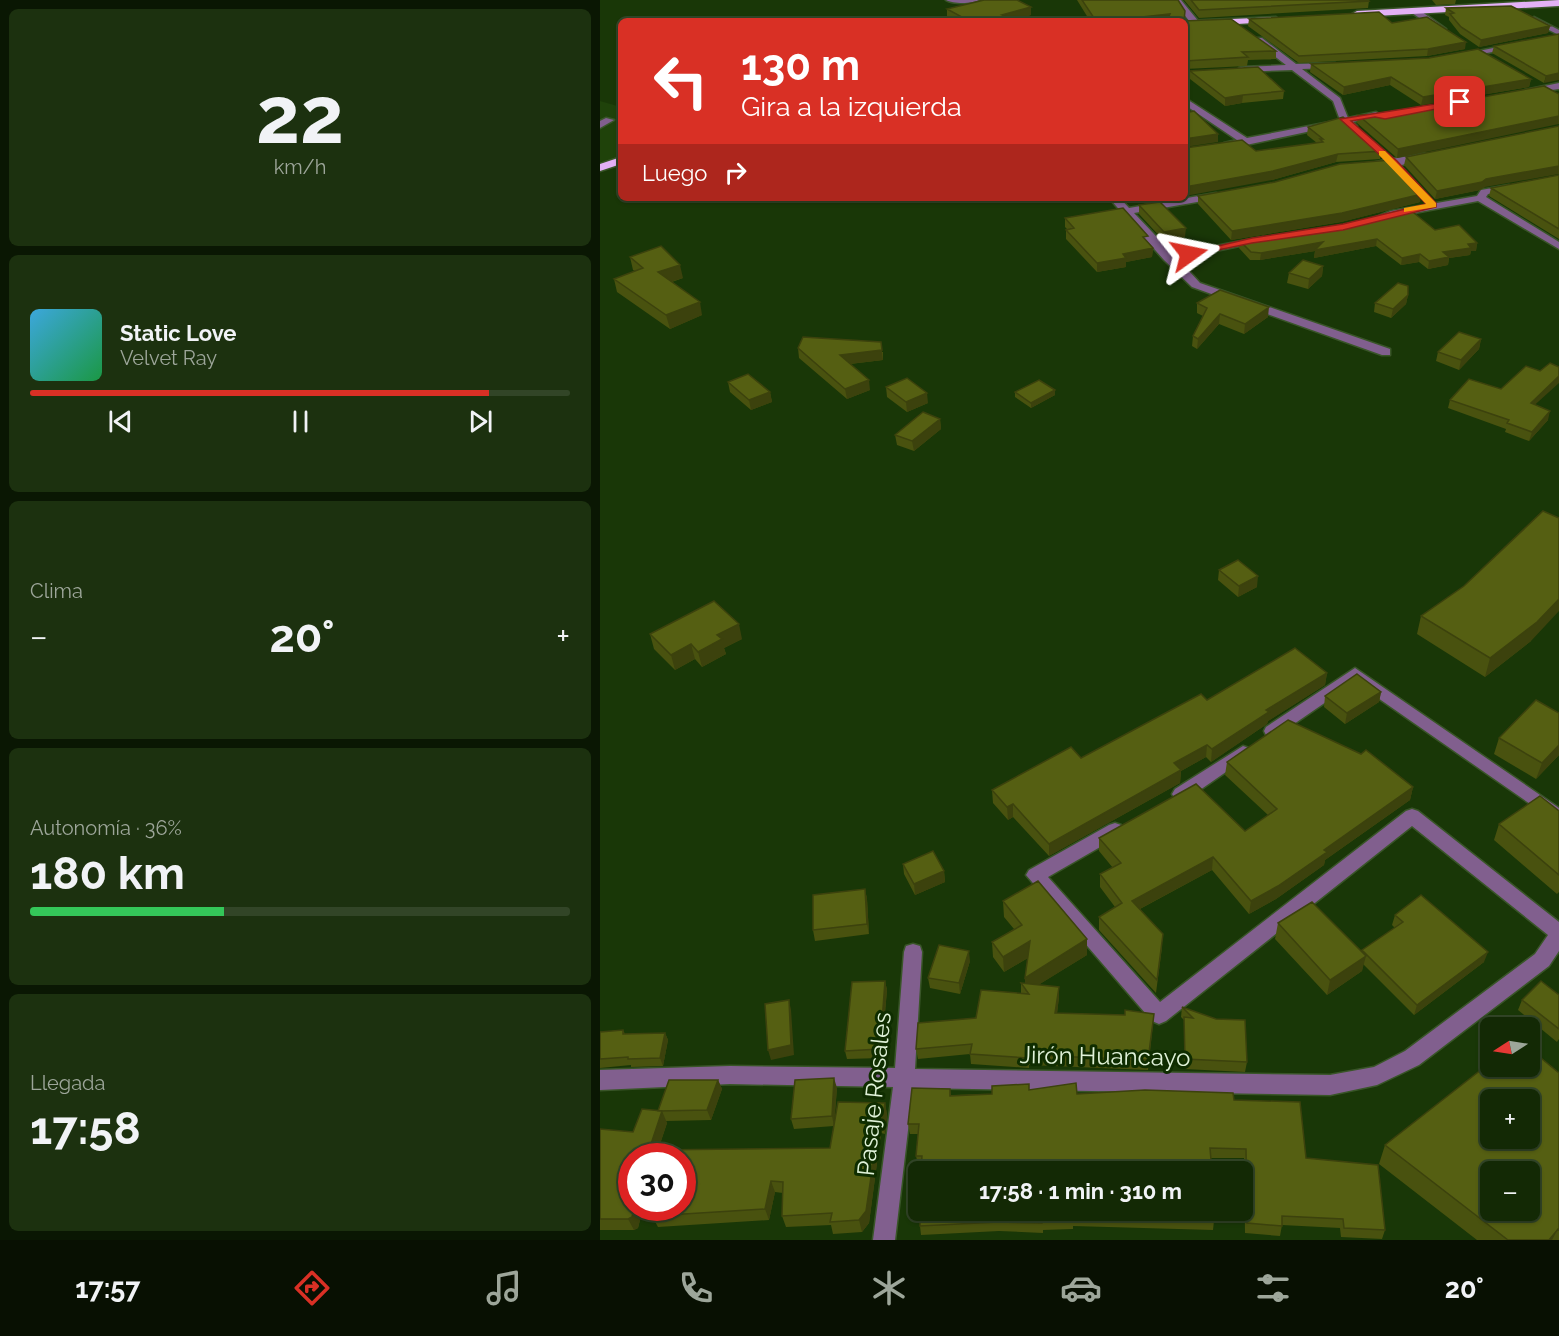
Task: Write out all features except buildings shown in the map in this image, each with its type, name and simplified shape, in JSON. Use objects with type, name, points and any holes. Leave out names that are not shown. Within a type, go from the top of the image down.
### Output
[{"type":"highway","points":[[1346,15],[1559,3]]},
{"type":"highway","points":[[1188,24],[1289,18]]},
{"type":"highway","points":[[600,168],[618,161]]},
{"type":"street","points":[[950,0],[975,0]]},
{"type":"street","points":[[1177,0],[1196,24]]},
{"type":"street","points":[[1510,6],[1559,34]]},
{"type":"street","points":[[1415,11],[1452,35]]},
{"type":"street","points":[[1232,21],[1337,100],[1344,119],[1361,134]]},
{"type":"street","points":[[1546,38],[1559,34]]},
{"type":"street","points":[[1448,58],[1523,44]]},
{"type":"street","points":[[1470,46],[1498,62]]},
{"type":"street","points":[[1227,72],[1345,65]]},
{"type":"street","points":[[1525,78],[1559,97]]},
{"type":"street","points":[[1521,91],[1559,86]]},
{"type":"street","points":[[1190,109],[1246,142]]},
{"type":"street","points":[[1215,147],[1314,129],[1344,119],[1375,115],[1385,117]]},
{"type":"street","points":[[1360,166],[1394,163],[1434,153]]},
{"type":"street","points":[[1386,156],[1402,172]]},
{"type":"street","points":[[1480,198],[1485,192],[1516,186]]},
{"type":"street","points":[[1188,200],[1228,193]]},
{"type":"street","points":[[1425,197],[1432,205]]},
{"type":"street","points":[[1363,223],[1432,205],[1480,198],[1559,246]]},
{"type":"street","points":[[1117,201],[1196,285],[1386,352]]},
{"type":"street","points":[[1126,212],[1185,201]]},
{"type":"street","points":[[1168,258],[1272,237]]},
{"type":"street","points":[[1167,802],[1355,674],[1559,817]]},
{"type":"street","points":[[1126,824],[1035,874],[1159,1015],[1412,816],[1559,934]]},
{"type":"street","name":"Jirón Huancayo","points":[[600,1080],[730,1075],[1330,1085],[1377,1076],[1412,1058],[1542,960],[1559,934]]},
{"type":"street","name":"Pasaje Rosales","points":[[884,1240],[904,1078],[913,952]]},
{"type":"shaded area","points":[[600,101],[618,106],[618,159],[600,166]]},
{"type":"slow traffic","points":[[1382,153],[1432,205],[1408,210]]},
{"type":"route","points":[[1189,254],[1252,240],[1343,227],[1432,205],[1394,163],[1344,119],[1375,115],[1385,117],[1460,102]]}]
